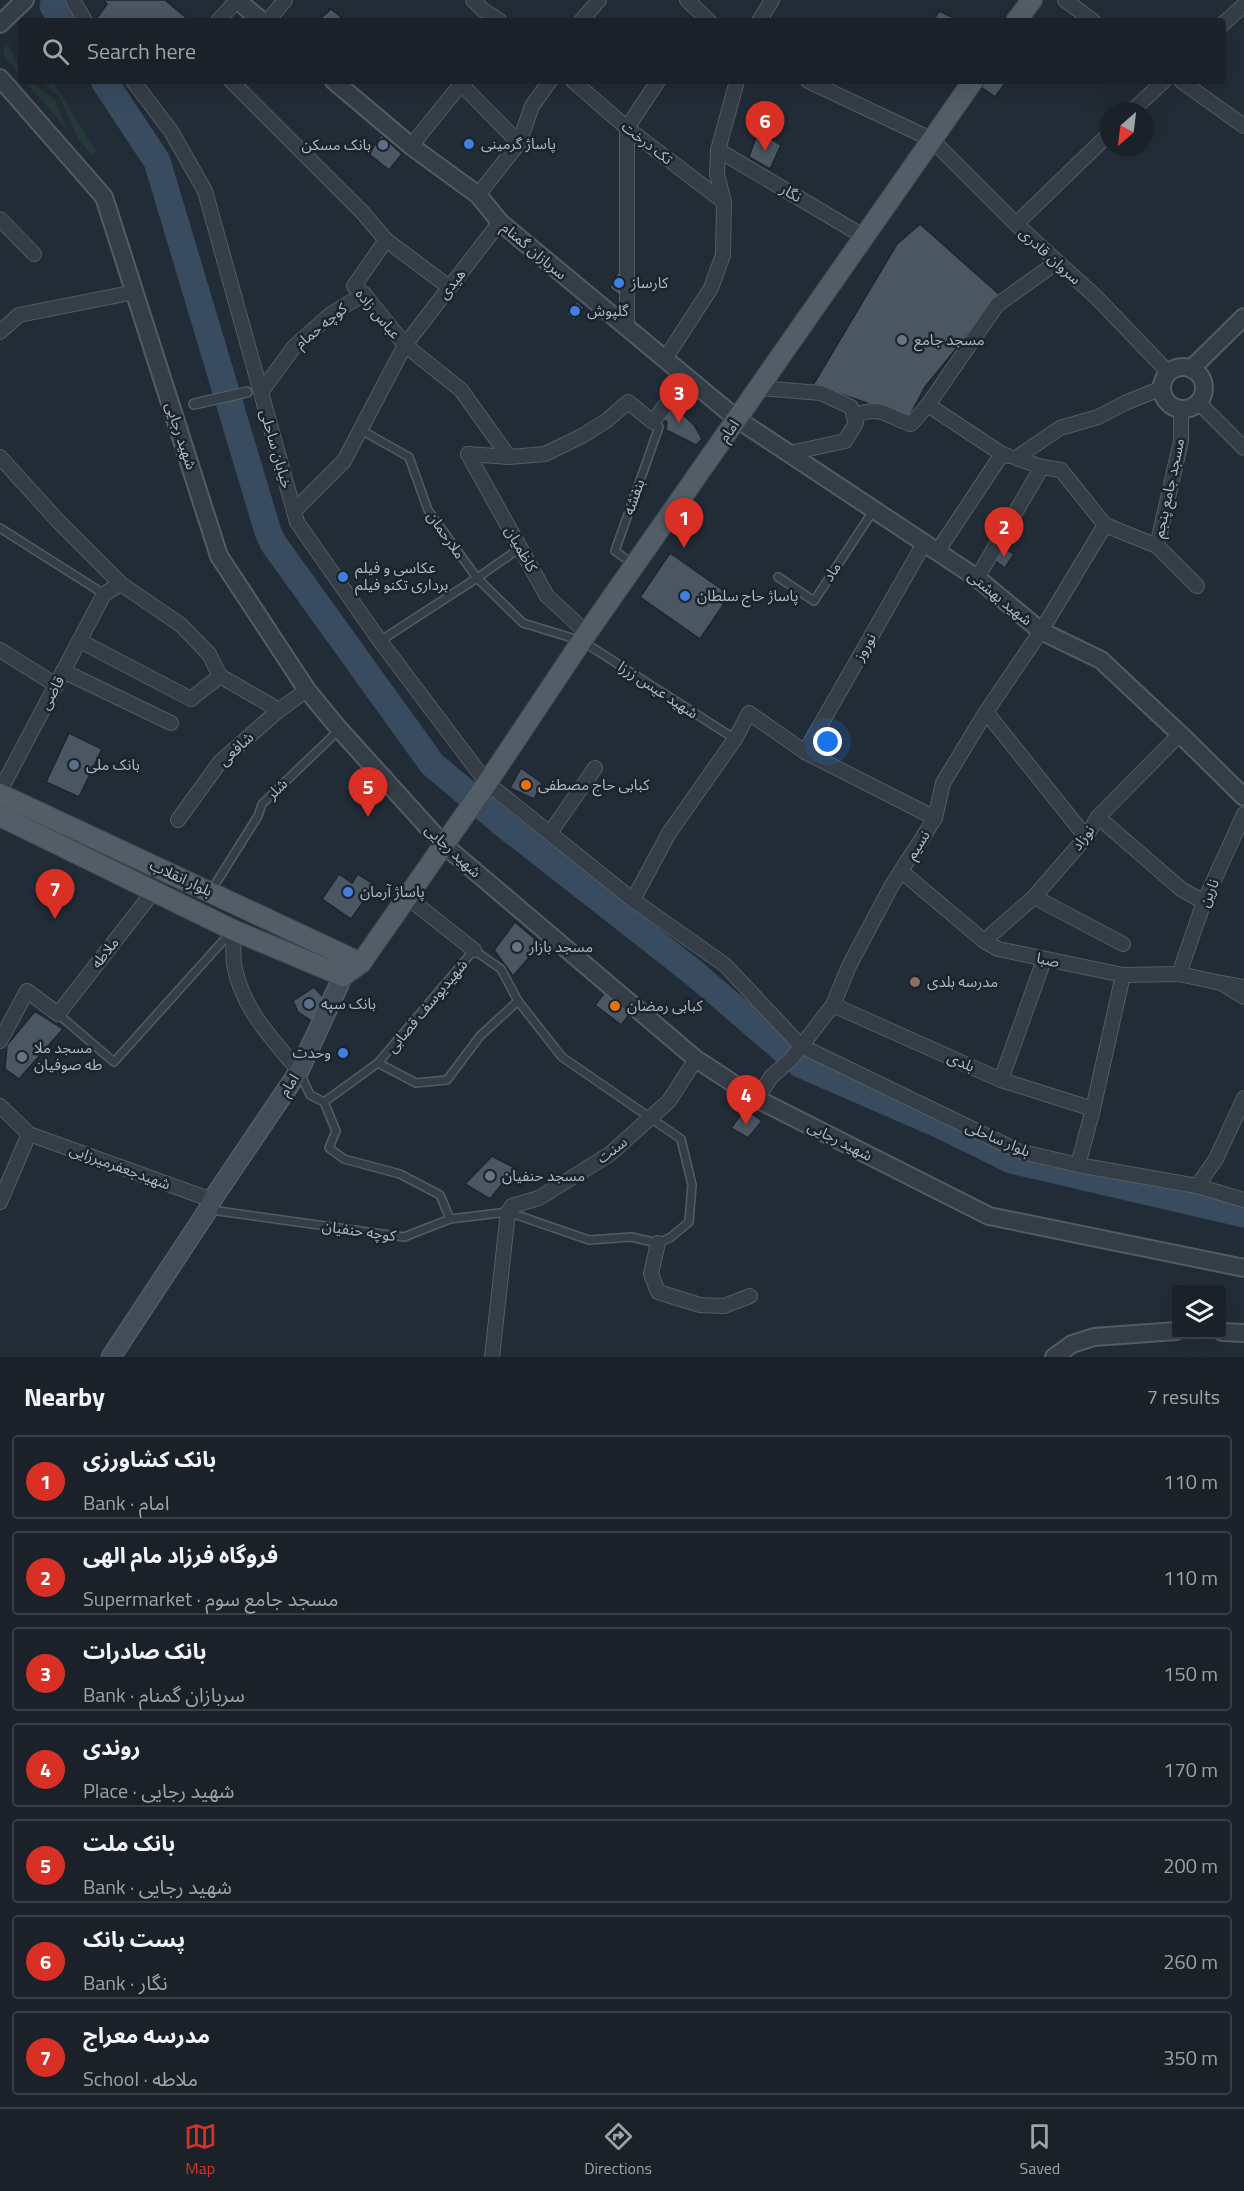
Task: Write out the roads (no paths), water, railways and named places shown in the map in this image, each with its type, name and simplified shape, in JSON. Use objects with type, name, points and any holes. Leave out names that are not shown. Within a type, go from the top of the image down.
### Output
[{"type":"main road","points":[[1018,18],[1032,0]]},
{"type":"main road","name":"امام","points":[[111,1357],[299,1071],[343,976],[361,963],[444,845],[584,637],[971,84]]},
{"type":"main road","name":"بلوار انقلاب","points":[[0,793],[361,963]]},
{"type":"main road","name":"بلوار انقلاب","points":[[0,816],[233,930],[343,976]]},
{"type":"street","points":[[0,24],[25,0]]},
{"type":"street","points":[[73,0],[83,18]]},
{"type":"street","points":[[221,18],[237,0],[258,18]]},
{"type":"street","points":[[270,18],[285,0]]},
{"type":"street","points":[[473,0],[495,18]]},
{"type":"street","points":[[584,18],[599,0]]},
{"type":"street","points":[[687,0],[702,18]]},
{"type":"street","points":[[761,18],[772,0]]},
{"type":"street","points":[[1065,0],[1089,18]]},
{"type":"street","points":[[1226,21],[1244,6]]},
{"type":"street","name":"شهید رجایی","points":[[0,78],[104,197],[219,556],[307,690],[444,845],[696,1059],[758,1099],[989,1216],[1244,1268]]},
{"type":"street","name":"خیابان ساحلی","points":[[141,84],[205,191],[254,392],[297,522],[380,641],[486,783],[633,900],[724,965],[801,1046]]},
{"type":"street","points":[[234,84],[363,213],[386,240],[449,287]]},
{"type":"street","name":"سربازان گمنام","points":[[338,84],[411,146],[478,195],[500,222],[737,419]]},
{"type":"street","points":[[411,146],[461,84]]},
{"type":"street","points":[[465,84],[519,143]]},
{"type":"street","points":[[478,195],[519,143],[532,106],[548,84]]},
{"type":"street","name":"تک درخت","points":[[576,84],[627,128],[724,202]]},
{"type":"street","points":[[627,329],[627,128],[656,84]]},
{"type":"street","points":[[665,359],[711,288],[723,255],[724,202],[717,174],[718,150],[736,84]]},
{"type":"street","name":"سروان قادری","points":[[814,84],[931,140],[1016,224],[1096,297],[1169,373]]},
{"type":"street","points":[[1142,102],[1161,84]]},
{"type":"street","points":[[1185,84],[1244,126]]},
{"type":"street","points":[[1016,224],[1100,143]]},
{"type":"street","name":"نگار","points":[[718,150],[864,236]]},
{"type":"street","points":[[0,219],[34,254]]},
{"type":"street","name":"هیدی","points":[[405,345],[500,222]]},
{"type":"street","name":"عباس زاده","points":[[294,511],[344,461],[405,345],[364,294],[354,286],[386,240]]},
{"type":"street","points":[[854,416],[869,409],[911,424],[928,405],[997,304],[1057,262]]},
{"type":"street","points":[[0,332],[19,315],[135,292]]},
{"type":"street","name":"کوچه حمام","points":[[254,392],[294,347],[331,314],[364,294]]},
{"type":"street","points":[[1191,369],[1244,317]]},
{"type":"street","points":[[405,345],[461,390],[509,457],[545,454],[606,421],[628,402],[653,422],[686,377]]},
{"type":"street","points":[[1179,367],[1191,369],[1201,377],[1204,390],[1199,403],[1181,409],[1170,404],[1162,388],[1165,377],[1169,373],[1179,367]]},
{"type":"street","points":[[758,388],[821,393],[851,407],[856,423],[845,441],[790,453]]},
{"type":"street","points":[[1016,458],[1060,428],[1098,417],[1162,388]]},
{"type":"street","points":[[194,404],[254,392]]},
{"type":"street","points":[[1199,403],[1244,448]]},
{"type":"street","points":[[928,405],[1002,454],[1042,467],[1062,470],[1105,525],[1157,546]]},
{"type":"street","name":"مسجد جامع پنجم","points":[[1181,409],[1181,441],[1157,546],[1197,586]]},
{"type":"street","name":"شهید بهشتی","points":[[737,419],[977,578],[1041,631],[1101,660],[1244,797]]},
{"type":"street","name":"کاظمیان","points":[[509,457],[468,454],[546,596],[584,637]]},
{"type":"street","name":"نوروز","points":[[805,752],[931,547],[1002,454]]},
{"type":"street","points":[[0,457],[58,521],[121,584],[181,625],[209,654],[220,676],[279,711]]},
{"type":"street","points":[[977,578],[1042,467]]},
{"type":"street","name":"نسیم","points":[[758,1099],[771,1077],[792,1058],[833,1005],[849,966],[901,871],[935,818],[943,783],[986,712],[1041,631],[1105,525]]},
{"type":"street","points":[[104,594],[121,584]]},
{"type":"street","name":"قاضی","points":[[0,793],[104,594]]},
{"type":"street","points":[[80,641],[191,699],[220,676]]},
{"type":"street","points":[[0,650],[56,685]]},
{"type":"street","points":[[63,671],[171,723]]},
{"type":"street","name":"شافعی","points":[[178,820],[220,762],[307,690]]},
{"type":"street","points":[[986,712],[1086,837]]},
{"type":"street","points":[[633,900],[669,833],[735,739],[749,713],[805,752],[935,818]]},
{"type":"street","name":"نوزاد","points":[[984,941],[1034,897],[1086,837],[1098,817],[1180,734]]},
{"type":"street","points":[[550,834],[595,768]]},
{"type":"street","name":"نارین","points":[[1179,974],[1204,902],[1244,814]]},
{"type":"street","points":[[1098,817],[1182,889],[1204,902]]},
{"type":"street","name":"صبا","points":[[901,871],[984,941],[998,949],[1123,975],[1179,974],[1244,987]]},
{"type":"street","name":"ملاطه","points":[[58,1014],[153,892]]},
{"type":"street","points":[[407,897],[474,950]]},
{"type":"street","points":[[1034,897],[1122,944]]},
{"type":"street","points":[[233,930],[234,964],[249,1007],[268,1035],[299,1071]]},
{"type":"street","points":[[1001,1080],[1044,960]]},
{"type":"street","points":[[1078,1165],[1123,975]]},
{"type":"street","name":"صبا","points":[[1221,983],[1244,998]]},
{"type":"street","points":[[0,1041],[27,991],[58,1014]]},
{"type":"street","name":"بلدی","points":[[833,1005],[1001,1080],[1093,1109]]},
{"type":"street","name":"بلوار ساحلی","points":[[801,1046],[1018,1151],[1078,1165],[1197,1186],[1244,1200]]},
{"type":"street","name":"سنت","points":[[508,1212],[512,1206],[539,1198],[610,1154],[669,1101],[696,1059]]},
{"type":"street","points":[[1197,1186],[1216,1159],[1244,1098]]},
{"type":"street","points":[[0,1106],[28,1134],[0,1202]]},
{"type":"street","name":"شهیدجعفرمیرزایی","points":[[28,1134],[210,1205]]},
{"type":"street","points":[[492,1357],[508,1212]]},
{"type":"street","points":[[658,1243],[651,1274],[658,1292],[700,1305],[724,1306],[750,1296]]},
{"type":"street","points":[[1054,1357],[1072,1344],[1094,1337],[1172,1330]]},
{"type":"street","points":[[1226,1332],[1244,1333]]},
{"type":"lane","name":"بنفشه","points":[[634,565],[615,551],[659,427],[653,422]]},
{"type":"lane","name":"ملارحمان","points":[[361,430],[410,457],[428,510],[477,578],[523,623],[584,637]]},
{"type":"lane","name":"ماد","points":[[778,577],[814,601],[874,508]]},
{"type":"lane","points":[[0,528],[104,594]]},
{"type":"lane","points":[[380,641],[520,548]]},
{"type":"lane","name":"شهید عیس زرزا","points":[[584,637],[735,739]]},
{"type":"lane","name":"شلر","points":[[210,891],[258,816],[262,804],[340,730]]},
{"type":"lane","points":[[58,1014],[114,1062],[233,930]]},
{"type":"lane","name":"شهیدیوسف قصابی","points":[[324,1102],[378,1063],[474,950],[501,969],[518,1001],[562,1057],[681,1139],[692,1185],[689,1222],[671,1237],[658,1243]]},
{"type":"lane","points":[[378,1063],[416,1083],[447,1080],[480,1036],[518,1001]]},
{"type":"lane","points":[[299,1071],[310,1095],[324,1102],[336,1131],[329,1149],[344,1159],[400,1174],[440,1195],[450,1219]]},
{"type":"lane","name":"کوچه حنفیان","points":[[210,1205],[404,1237],[450,1219],[508,1212]]},
{"type":"lane","points":[[508,1212],[589,1240],[631,1237],[658,1243]]},
{"type":"waterway","points":[[53,6],[61,18]]},
{"type":"waterway","points":[[106,84],[157,161],[273,543],[432,764],[501,822],[694,973],[800,1064],[938,1124],[1011,1160],[1244,1214]]},
{"type":"place","name":"پاساژ گرمینی","points":[[469,144]]},
{"type":"place","name":"بانک مسکن","points":[[383,145]]},
{"type":"place","name":"پست بانک","points":[[765,151]]},
{"type":"place","name":"کارساز","points":[[619,283]]},
{"type":"place","name":"گلپوش","points":[[575,311]]},
{"type":"place","name":"مسجد جامع","points":[[902,340]]},
{"type":"place","name":"بانک صادرات","points":[[679,423]]},
{"type":"place","name":"بانک کشاورزی","points":[[684,548]]},
{"type":"place","name":"فروگاه فرزاد مام الهی","points":[[1004,557]]},
{"type":"place","name":"عکاسی و فیلم برداری تکنو فیلم","points":[[343,577]]},
{"type":"place","name":"پاساژ حاج سلطان","points":[[685,596]]},
{"type":"place","name":"بانک ملی","points":[[74,765]]},
{"type":"place","name":"کبابی حاج مصطفی","points":[[526,785]]},
{"type":"place","name":"بانک ملت","points":[[368,817]]},
{"type":"place","name":"پاساژ آرمان","points":[[348,892]]},
{"type":"place","name":"مدرسه معراج","points":[[55,919]]},
{"type":"place","name":"مسجد بازار","points":[[517,947]]},
{"type":"place","name":"مدرسه بلدی","points":[[915,982]]},
{"type":"place","name":"بانک سپه","points":[[309,1004]]},
{"type":"place","name":"کبابی رمضان","points":[[615,1006]]},
{"type":"place","name":"وحدت","points":[[343,1053]]},
{"type":"place","name":"مسجد ملا طه صوفیان","points":[[22,1057]]},
{"type":"place","name":"روندی","points":[[746,1125]]},
{"type":"place","name":"مسجد حنفیان","points":[[490,1176]]}]
